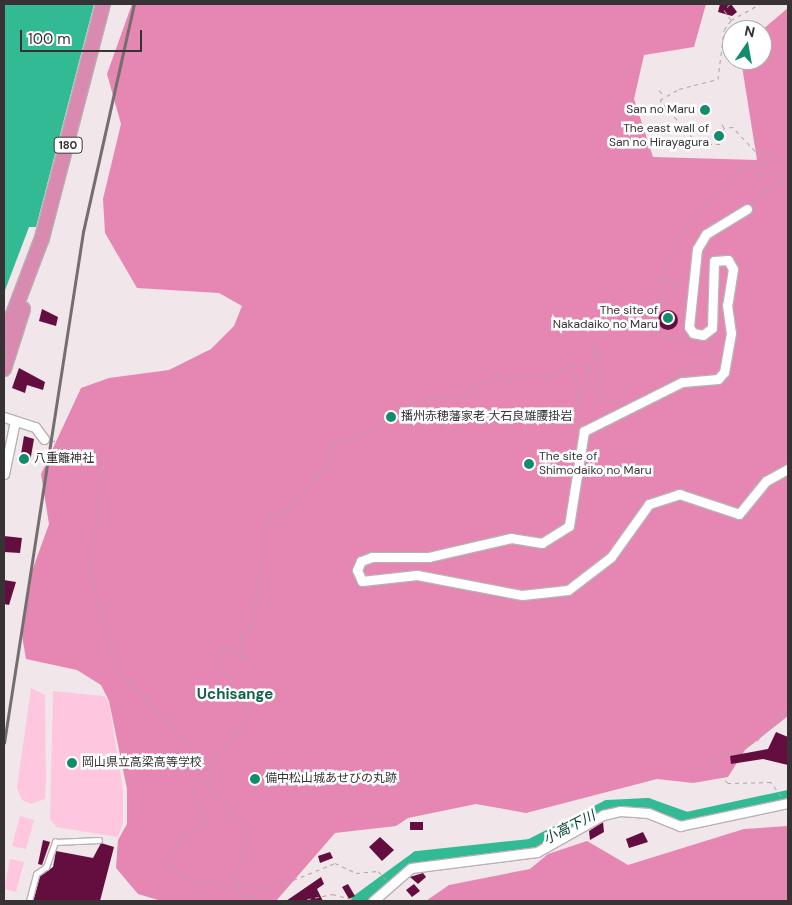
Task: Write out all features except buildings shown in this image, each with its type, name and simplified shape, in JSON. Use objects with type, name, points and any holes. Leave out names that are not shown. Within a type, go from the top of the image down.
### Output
[{"type":"highway","name":"180","points":[[4,338],[27,284],[56,192],[103,4]]},
{"type":"highway","name":"180","points":[[4,369],[21,321],[27,284]]},
{"type":"street","points":[[747,209],[706,234],[698,249],[689,327],[693,333],[703,336],[712,328],[714,261],[728,260],[733,269],[727,305],[731,333],[724,372],[718,379],[682,382],[584,431],[569,526],[542,543],[511,538],[429,557],[372,557],[361,561],[357,570],[362,581],[417,575],[522,595],[568,590],[612,557],[649,504],[678,494],[739,514],[766,481],[788,469]]},
{"type":"street","points":[[4,417],[35,427],[44,438]]},
{"type":"street","points":[[4,474],[15,421]]},
{"type":"street","points":[[373,901],[411,868],[536,852],[603,816],[620,811],[648,813],[680,826],[785,804]]},
{"type":"lane","points":[[29,901],[36,874],[46,867],[51,845],[64,839],[99,840]]},
{"type":"path","points":[[730,4],[724,10],[732,20],[760,4]]},
{"type":"path","points":[[769,4],[777,4]]},
{"type":"path","points":[[722,36],[718,79],[664,95],[660,100],[692,138],[707,146],[720,144],[724,128],[722,124]]},
{"type":"path","points":[[659,90],[664,95]]},
{"type":"path","points":[[724,128],[733,127],[749,150],[772,157],[755,175],[780,172],[782,180],[747,209]]},
{"type":"path","points":[[694,342],[654,330],[650,324],[656,308],[664,298],[664,278],[687,223],[744,166],[757,163],[761,154],[756,151]]},
{"type":"path","points":[[664,278],[674,282],[676,292]]},
{"type":"path","points":[[656,308],[664,316]]},
{"type":"path","points":[[663,385],[680,369],[712,363],[714,340],[706,344]]},
{"type":"path","points":[[567,415],[579,400],[596,349],[600,351],[600,396],[624,404]]},
{"type":"path","points":[[208,785],[215,756],[226,749],[248,713],[245,692],[229,689],[232,680],[220,668],[222,648],[227,647],[247,660],[241,656],[241,635],[252,629],[268,516],[287,511],[326,466],[332,446],[371,430],[397,408],[437,396],[464,398],[474,387],[499,376],[509,381],[530,373],[547,378],[573,365],[579,400]]},
{"type":"path","points":[[44,438],[104,457],[90,574],[113,663],[123,678],[176,726],[212,768]]},
{"type":"path","points":[[785,804],[772,782],[728,783],[715,770],[713,759],[757,741],[788,707]]},
{"type":"path","points":[[264,901],[239,891],[237,884],[248,832],[202,780],[192,792],[208,822],[183,836],[170,851],[169,863],[193,883],[216,882],[226,888],[237,884],[251,888],[286,883],[335,863],[350,872],[380,872],[390,883]]},
{"type":"path","points":[[300,901],[332,894],[361,901]]},
{"type":"shaded area","points":[[4,4],[94,4],[36,227],[29,227],[4,293]]},
{"type":"shaded area","points":[[132,4],[706,4],[694,47],[644,55],[634,99],[653,157],[757,160],[743,70],[772,70],[772,22],[788,8],[788,716],[745,750],[728,777],[693,783],[657,779],[526,813],[476,804],[408,818],[396,826],[335,833],[276,901],[158,900],[138,894],[116,868],[118,840],[127,824],[127,789],[109,701],[101,685],[77,670],[26,659],[21,630],[32,571],[49,524],[41,474],[81,388],[109,378],[169,370],[211,349],[234,326],[242,306],[219,293],[137,288],[105,233],[103,199],[121,124],[107,74]]},
{"type":"shaded area","points":[[31,688],[45,695],[46,780],[45,799],[31,804],[22,800],[17,788]]},
{"type":"shaded area","points":[[53,691],[104,696],[109,703],[123,790],[123,822],[118,837],[56,827],[50,819]]},
{"type":"shaded area","points":[[20,816],[34,820],[26,849],[12,846]]},
{"type":"shaded area","points":[[788,826],[788,901],[426,901],[449,885],[530,869],[548,854],[587,841],[628,865],[744,829]]},
{"type":"shaded area","points":[[10,859],[24,862],[16,892],[4,889]]},
{"type":"waterway","name":"小高下川","points":[[358,901],[417,858],[530,846],[607,807],[647,805],[686,819],[788,797]]},
{"type":"railway","points":[[4,743],[83,232],[134,4]]},
{"type":"place","name":"San no Maru","points":[[705,110]]},
{"type":"place","name":"The east wall of San no Hirayagura","points":[[719,136]]},
{"type":"place","name":"The site of Nakadaiko no Maru","points":[[668,318]]},
{"type":"place","name":"播州赤穂藩家老 大石良雄腰掛岩","points":[[391,417]]},
{"type":"place","name":"八重籬神社","points":[[24,459]]},
{"type":"place","name":"The site of Shimodaiko no Maru","points":[[529,464]]},
{"type":"place","name":"岡山県立高梁高等学校","points":[[72,763]]},
{"type":"place","name":"備中松山城あせびの丸跡","points":[[255,779]]},
{"type":"district","name":"Uchisange","points":[[235,695]]}]
